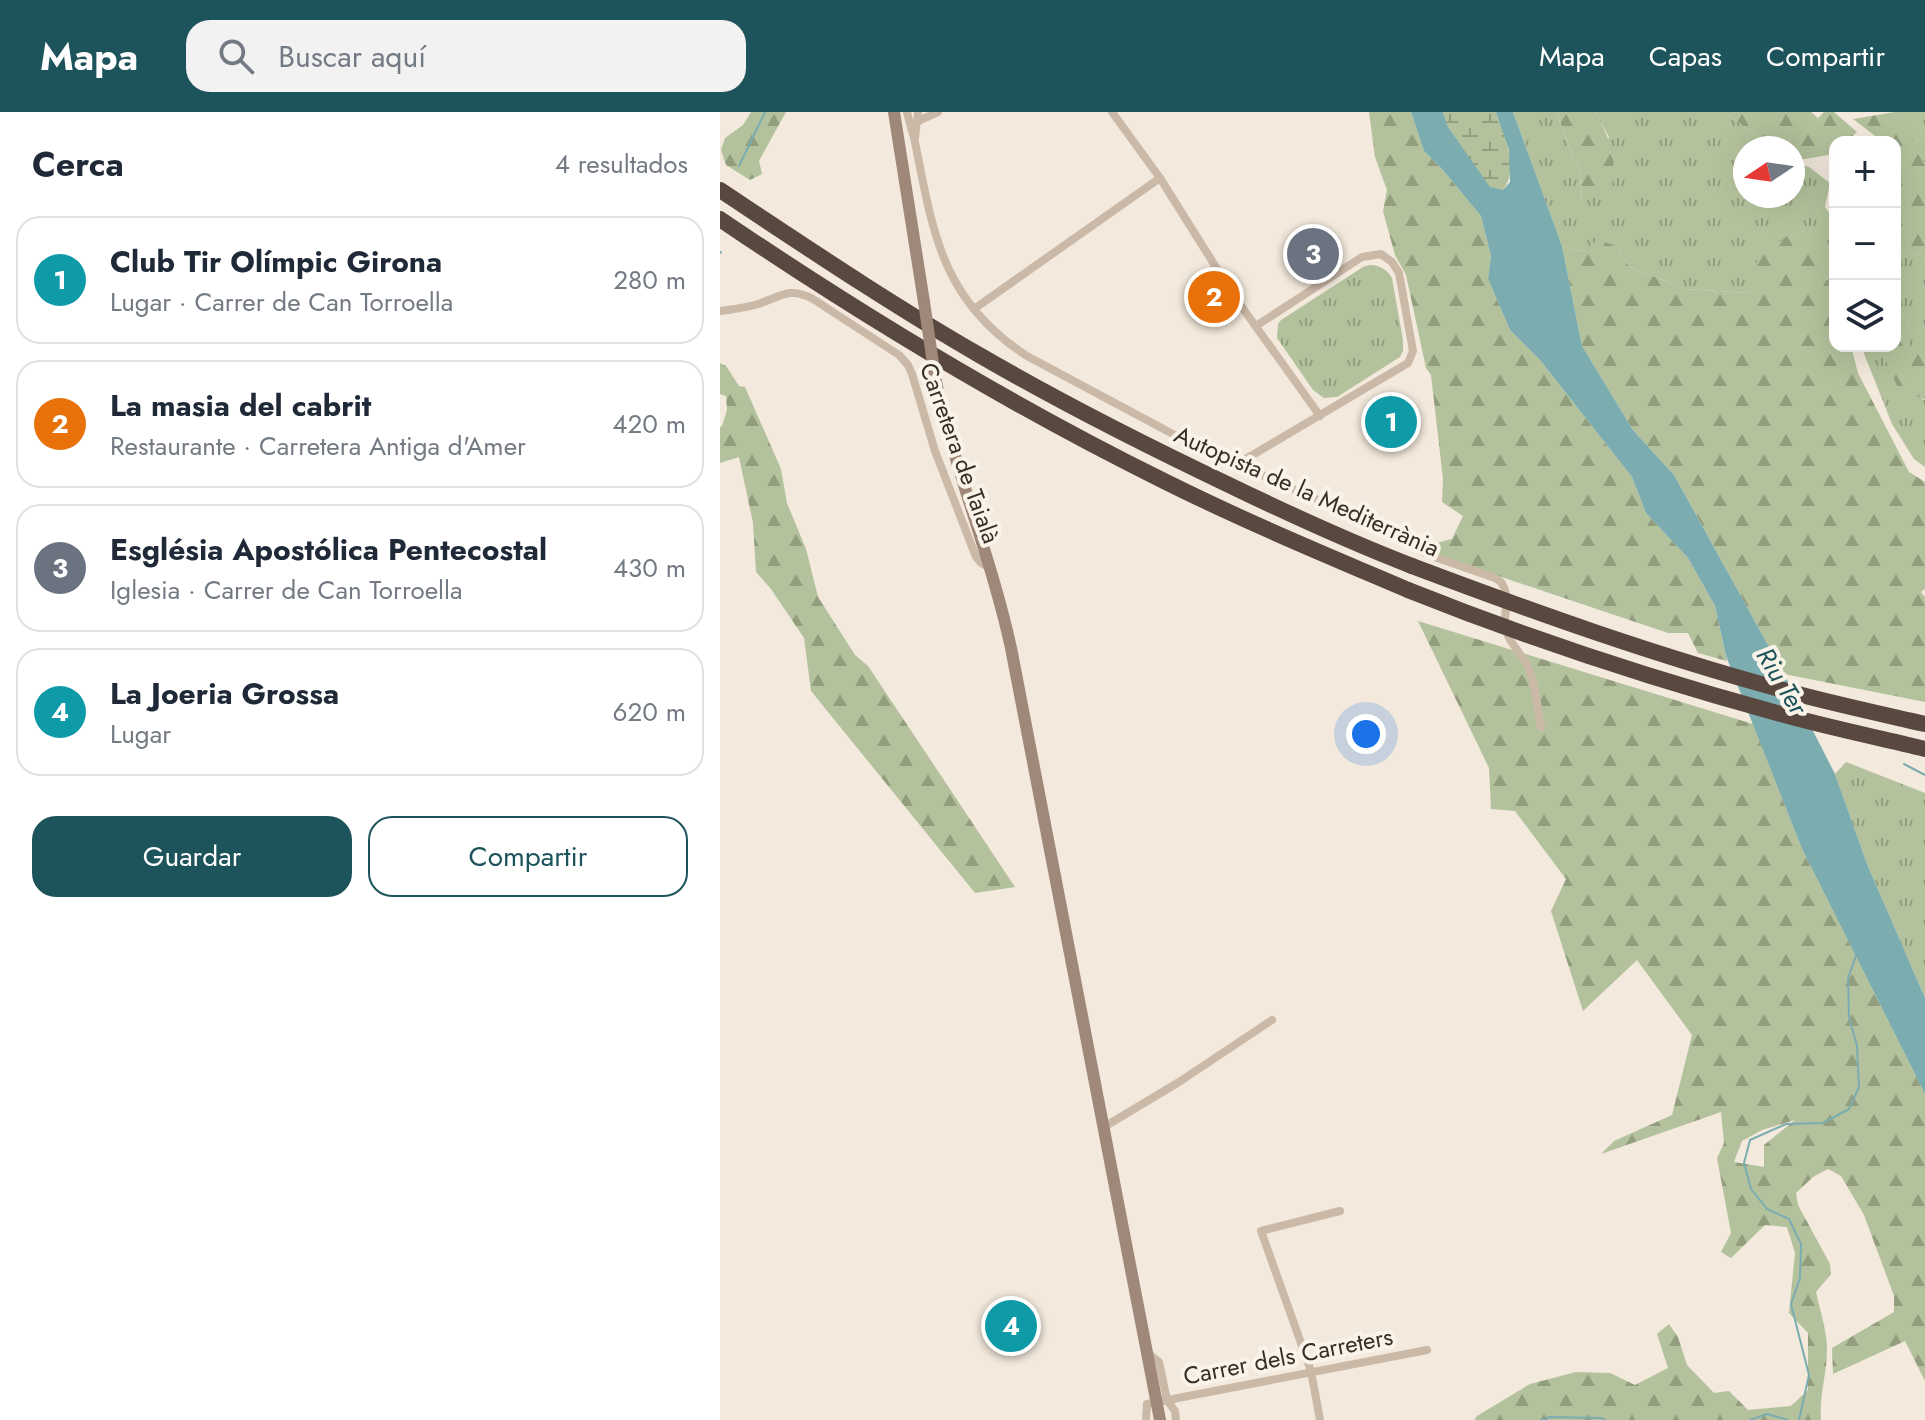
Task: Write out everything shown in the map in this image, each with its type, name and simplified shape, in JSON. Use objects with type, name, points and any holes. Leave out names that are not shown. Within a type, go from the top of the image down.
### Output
[{"type":"highway","points":[[720,179],[756,214]]},
{"type":"highway","name":"Autopista de la Mediterrània","points":[[720,190],[907,312],[981,356],[1078,410],[1276,508],[1412,566],[1538,613],[1679,660],[1783,690],[1925,724]]},
{"type":"highway","name":"Autopista de la Mediterrània","points":[[720,219],[890,330],[965,374],[1063,429],[1259,527],[1408,590],[1544,641],[1778,713],[1925,749]]},
{"type":"main road","points":[[894,112],[935,377],[951,445],[1005,622],[1148,1352],[1162,1401],[1160,1420]]},
{"type":"street","points":[[907,112],[915,119],[915,139],[941,254],[954,282],[993,330],[1027,356],[1231,465],[1251,470],[1390,529],[1419,550],[1501,582],[1507,596],[1507,632],[1528,666],[1541,727]]},
{"type":"street","points":[[915,119],[938,112]]},
{"type":"street","points":[[1112,112],[1160,178],[1234,296],[1320,416]]},
{"type":"street","points":[[974,309],[1160,178]]},
{"type":"street","points":[[1231,465],[1408,363],[1413,351],[1399,273],[1392,262],[1381,254],[1362,257],[1256,326]]},
{"type":"street","name":"Carretera de Taialà","points":[[720,311],[758,304],[788,292],[800,293],[903,359],[911,372],[935,451],[976,557],[990,568]]},
{"type":"street","points":[[1104,1127],[1272,1020]]},
{"type":"street","points":[[1320,1420],[1311,1371],[1261,1231],[1340,1211]]},
{"type":"street","name":"Carrer dels Carreters","points":[[1162,1401],[1427,1350]]},
{"type":"street","points":[[1146,1420],[1147,1404],[1162,1401],[1175,1411],[1176,1420]]},
{"type":"green space","points":[[751,112],[786,112],[759,161],[762,174],[750,180],[726,165],[721,150],[725,138],[743,125]]},
{"type":"green space","points":[[1369,112],[1411,112],[1424,151],[1481,216],[1491,256],[1488,279],[1510,330],[1540,360],[1632,477],[1646,513],[1688,558],[1715,606],[1727,661],[1698,653],[1688,633],[1668,633],[1448,559],[1421,547],[1452,539],[1463,516],[1442,502],[1443,479],[1431,375],[1426,368],[1406,275],[1395,255],[1383,211],[1387,190],[1375,157]]},
{"type":"green space","points":[[1443,112],[1496,112],[1510,162],[1508,182],[1503,190],[1490,188],[1448,127]]},
{"type":"green space","points":[[1513,112],[1556,112],[1580,174],[1582,202],[1609,137],[1595,112],[1725,112],[1756,136],[1733,136],[1733,208],[1805,208],[1805,166],[1829,182],[1825,207],[1829,213],[1829,285],[1821,266],[1751,293],[1686,289],[1629,267],[1618,247],[1587,252],[1562,246]]},
{"type":"green space","points":[[1556,112],[1595,112],[1611,149],[1614,168],[1611,190],[1582,202],[1580,174]]},
{"type":"green space","points":[[1725,112],[1811,112],[1818,118],[1824,112],[1834,112],[1857,132],[1853,136],[1829,136],[1829,155],[1805,159],[1805,136],[1756,136]]},
{"type":"green space","points":[[1895,112],[1925,112],[1925,163],[1923,162]]},
{"type":"green space","points":[[1895,112],[1925,163],[1925,257],[1901,248],[1901,136],[1875,136],[1853,119]]},
{"type":"green space","points":[[1793,231],[1821,266],[1829,285],[1829,352],[1853,352],[1858,373],[1909,472],[1925,482],[1925,589],[1921,592],[1925,597],[1925,702],[1784,674],[1674,475],[1633,430],[1582,346],[1562,246],[1587,252],[1597,239],[1618,247],[1629,267],[1686,289],[1751,293],[1757,260]]},
{"type":"green space","points":[[1901,248],[1925,257],[1925,354],[1910,354],[1910,325],[1901,315]]},
{"type":"green space","points":[[1369,265],[1382,268],[1392,278],[1403,351],[1400,357],[1337,397],[1324,398],[1313,390],[1277,338],[1278,324]]},
{"type":"green space","points":[[1901,315],[1910,325],[1910,354],[1925,354],[1925,400],[1897,386],[1882,352],[1901,352]]},
{"type":"green space","points":[[1863,352],[1882,352],[1925,400],[1925,467],[1914,459],[1892,424]]},
{"type":"green space","points":[[720,363],[726,366],[739,386],[745,387],[781,469],[787,503],[806,549],[818,597],[855,655],[868,666],[1015,887],[975,893],[811,691],[804,638],[756,572],[753,523],[739,457],[720,463],[720,427],[727,410],[726,396],[720,394]]},
{"type":"green space","points":[[1418,621],[1753,724],[1802,849],[1925,1094],[1925,1381],[1905,1341],[1833,1374],[1832,1348],[1894,1312],[1894,1296],[1864,1215],[1841,1176],[1828,1169],[1813,1177],[1796,1193],[1798,1205],[1830,1264],[1831,1274],[1816,1292],[1827,1349],[1821,1420],[1474,1420],[1530,1384],[1576,1372],[1610,1373],[1635,1385],[1668,1368],[1657,1334],[1669,1324],[1678,1337],[1687,1365],[1714,1393],[1729,1391],[1748,1410],[1791,1406],[1808,1390],[1808,1333],[1789,1313],[1795,1253],[1787,1227],[1765,1225],[1731,1258],[1721,1252],[1731,1233],[1717,1158],[1724,1143],[1721,1112],[1601,1154],[1614,1141],[1672,1115],[1692,1035],[1637,960],[1583,1011],[1551,911],[1566,879],[1515,811],[1491,809],[1489,768]],"holes":[[[1795,1120],[1764,1145],[1764,1167],[1734,1162],[1742,1141],[1762,1130]]]},
{"type":"green space","points":[[1846,762],[1925,793],[1925,998],[1867,864],[1835,774]]},
{"type":"water","name":"Riu Ter","points":[[1411,112],[1443,112],[1448,127],[1490,187],[1503,190],[1510,182],[1509,150],[1496,112],[1513,112],[1562,246],[1582,346],[1633,430],[1674,475],[1784,674],[1835,774],[1867,864],[1925,998],[1925,1094],[1802,849],[1726,656],[1715,606],[1688,558],[1646,513],[1632,477],[1540,360],[1510,330],[1488,279],[1491,256],[1481,216],[1424,151]]},
{"type":"waterway","points":[[739,166],[765,112]]},
{"type":"waterway","points":[[1904,764],[1925,775]]},
{"type":"waterway","points":[[1799,1420],[1809,1375],[1791,1304],[1800,1278],[1801,1244],[1789,1219],[1767,1209],[1751,1189],[1744,1163],[1750,1140],[1786,1124],[1823,1123],[1849,1109],[1859,1087],[1857,1046],[1849,1017],[1848,978],[1857,953]]},
{"type":"waterway","points":[[1750,1420],[1767,1414],[1788,1420]]},
{"type":"waterway","points":[[1541,1420],[1550,1417],[1605,1420]]},
{"type":"place","name":"Església Apostólica Pentecostal","points":[[1313,254]]},
{"type":"place","name":"La masia del cabrit","points":[[1214,297]]},
{"type":"place","name":"Club Tir Olímpic Girona","points":[[1391,422]]},
{"type":"place","name":"La Joeria Grossa","points":[[1011,1326]]}]
